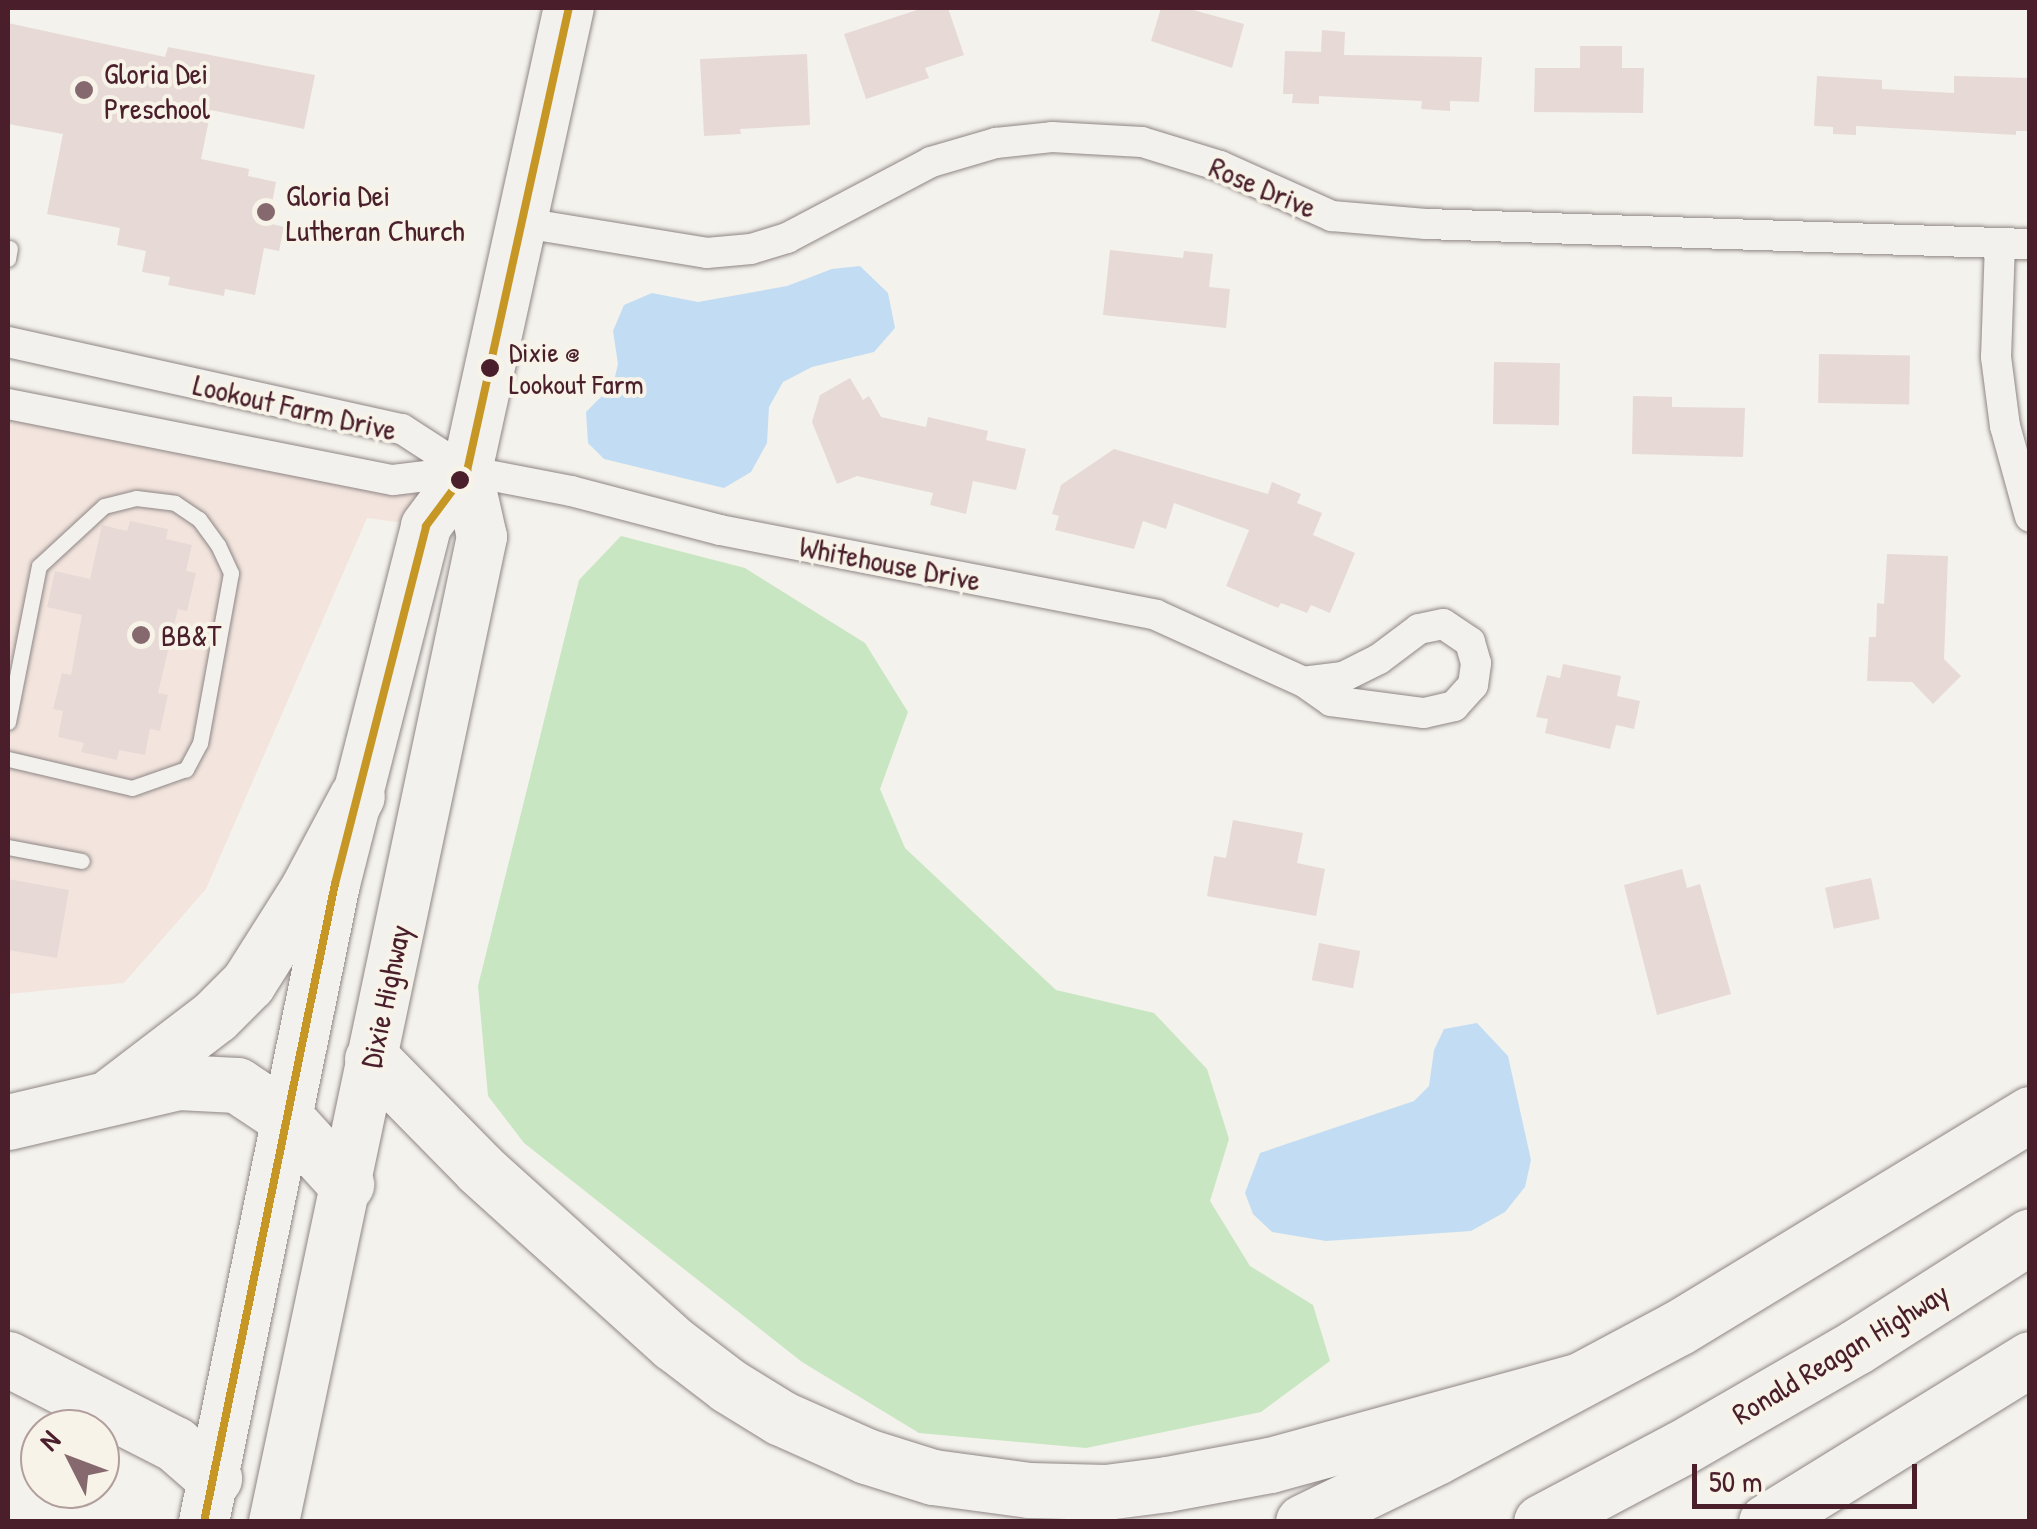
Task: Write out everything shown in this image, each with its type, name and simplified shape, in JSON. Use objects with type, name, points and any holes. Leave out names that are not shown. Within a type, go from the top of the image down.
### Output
[{"type":"highway","points":[[113,1094],[215,1016],[248,982],[308,888],[357,796]]},
{"type":"highway","points":[[372,1059],[480,1169],[674,1344],[729,1386],[781,1418],[866,1456],[933,1477],[1029,1490],[1106,1492],[1167,1484],[1303,1456],[1578,1380]]},
{"type":"highway","points":[[8,1122],[113,1094],[178,1082],[237,1085],[285,1117],[346,1184]]},
{"type":"highway","points":[[1303,1522],[1678,1328],[2008,1128],[2030,1099]]},
{"type":"highway","name":"Ronald Reagan Highway","points":[[1541,1522],[1681,1448],[1840,1356],[2030,1236]]},
{"type":"highway","points":[[8,1359],[175,1444],[209,1500]]},
{"type":"highway","points":[[1766,1522],[2030,1359]]},
{"type":"main road","name":"Dixie Highway","points":[[209,1500],[285,1117],[357,796],[426,526],[467,471],[570,8]]},
{"type":"main road","name":"Dixie Highway","points":[[274,1522],[482,537],[467,471]]},
{"type":"street","name":"Rose Drive","points":[[524,222],[706,252],[751,249],[787,238],[931,162],[996,144],[1052,137],[1142,142],[1220,166],[1332,216],[1426,224],[2015,243]]},
{"type":"street","points":[[2015,243],[1996,357],[2005,426],[2030,517]]},
{"type":"street","name":"Lookout Farm Drive","points":[[8,342],[402,429],[467,471]]},
{"type":"street","name":"Lookout Farm Drive","points":[[8,404],[393,480],[467,471]]},
{"type":"street","name":"Whitehouse Drive","points":[[467,471],[571,490],[720,530],[1156,614],[1304,682],[1331,702],[1424,713],[1454,706],[1473,684],[1476,663],[1470,642],[1443,624],[1419,629],[1379,659],[1343,677],[1304,682]]},
{"type":"lane","points":[[8,722],[39,566],[104,506],[136,498],[174,503],[199,519],[218,545],[231,573],[200,743],[186,768],[132,788],[8,759]]},
{"type":"lane","points":[[8,847],[82,861]]},
{"type":"shaded area","points":[[8,404],[393,480],[467,471],[426,526],[367,518],[206,889],[124,983],[8,994]]},
{"type":"green space","points":[[621,536],[745,568],[865,643],[908,712],[880,789],[905,848],[1056,990],[1154,1013],[1207,1069],[1229,1139],[1210,1201],[1250,1266],[1313,1305],[1330,1361],[1261,1412],[1086,1448],[919,1433],[802,1362],[524,1143],[488,1096],[478,986],[579,580]]},
{"type":"water","points":[[860,266],[888,293],[895,328],[874,352],[812,367],[783,382],[769,407],[767,443],[751,472],[724,488],[604,459],[588,443],[586,412],[613,385],[618,364],[613,331],[624,305],[652,293],[698,302],[787,286],[832,269]]},
{"type":"water","points":[[1477,1023],[1508,1056],[1531,1160],[1525,1187],[1505,1212],[1471,1231],[1326,1241],[1272,1232],[1253,1214],[1245,1193],[1260,1153],[1414,1101],[1429,1086],[1434,1050],[1444,1029]]},
{"type":"building","points":[[923,8],[948,8],[964,55],[925,68],[929,78],[866,99],[844,34]]},
{"type":"building","points":[[1161,8],[1186,8],[1244,24],[1232,68],[1151,41]]},
{"type":"building","name":"Gloria Dei Lutheran Church","points":[[8,23],[165,57],[168,47],[315,75],[304,129],[211,110],[201,159],[249,169],[248,176],[276,182],[268,223],[284,227],[279,251],[264,248],[255,295],[225,289],[224,296],[168,285],[170,277],[142,272],[146,251],[117,245],[120,228],[47,214],[63,134],[8,124]]},
{"type":"building","points":[[1322,30],[1345,32],[1344,55],[1482,57],[1479,102],[1450,101],[1450,111],[1421,109],[1422,101],[1319,96],[1319,104],[1292,103],[1293,94],[1283,94],[1285,51],[1321,52]]},
{"type":"building","points":[[1580,46],[1622,46],[1622,68],[1644,68],[1643,113],[1534,112],[1535,68],[1580,68]]},
{"type":"building","points":[[807,54],[810,125],[740,129],[741,134],[704,136],[700,59]]},
{"type":"building","points":[[1817,76],[1882,80],[1882,89],[1954,93],[1954,76],[2030,78],[2030,131],[2016,131],[2016,135],[1856,126],[1856,135],[1833,134],[1833,127],[1814,126]]},
{"type":"building","points":[[1110,250],[1183,258],[1184,251],[1213,254],[1209,287],[1230,289],[1226,328],[1103,315]]},
{"type":"building","points":[[1819,354],[1910,356],[1909,405],[1818,403]]},
{"type":"building","points":[[1494,362],[1560,363],[1559,425],[1493,424]]},
{"type":"building","points":[[850,378],[863,400],[869,396],[881,417],[926,427],[928,417],[988,431],[986,440],[1026,449],[1016,490],[973,481],[966,514],[930,505],[933,493],[857,476],[837,484],[812,422],[820,395]]},
{"type":"building","points":[[1633,396],[1672,397],[1672,407],[1745,408],[1743,457],[1632,454]]},
{"type":"building","points":[[1114,449],[1268,494],[1272,482],[1301,494],[1297,503],[1322,513],[1313,535],[1355,553],[1330,613],[1311,605],[1307,613],[1281,603],[1278,608],[1226,586],[1249,530],[1174,503],[1166,529],[1143,521],[1134,549],[1055,530],[1059,516],[1052,514],[1061,485]]},
{"type":"building","name":"BB&T","points":[[130,521],[168,529],[166,539],[192,545],[186,571],[196,573],[187,611],[178,609],[158,693],[168,695],[160,731],[150,729],[145,755],[119,750],[117,760],[81,752],[84,743],[58,737],[63,711],[53,709],[62,673],[71,675],[82,615],[47,607],[55,571],[90,579],[102,525],[127,531]]},
{"type":"building","points":[[1887,554],[1948,556],[1944,659],[1961,676],[1933,704],[1912,682],[1867,681],[1869,637],[1876,637],[1877,603],[1884,604]]},
{"type":"building","points":[[1563,664],[1621,676],[1617,696],[1640,701],[1634,729],[1616,725],[1610,749],[1545,733],[1548,719],[1536,717],[1547,675],[1560,678]]},
{"type":"building","points":[[1233,820],[1303,833],[1297,863],[1325,869],[1316,916],[1207,896],[1214,856],[1226,858]]},
{"type":"building","points":[[1682,869],[1687,888],[1700,884],[1731,994],[1657,1015],[1624,885]]},
{"type":"building","points":[[1871,878],[1880,919],[1834,929],[1825,888]]},
{"type":"building","points":[[8,879],[69,890],[57,958],[8,950]]},
{"type":"building","points":[[1319,943],[1360,951],[1353,988],[1312,980]]},
{"type":"transit line","points":[[204,1522],[335,884],[426,526],[467,471],[569,8]]},
{"type":"place","name":"Gloria Dei Preschool","points":[[84,90]]},
{"type":"place","name":"Gloria Dei Lutheran Church","points":[[266,212]]},
{"type":"place","name":"Dixie @ Lookout Farm","points":[[490,368]]},
{"type":"place","name":"BB&T","points":[[141,635]]}]
